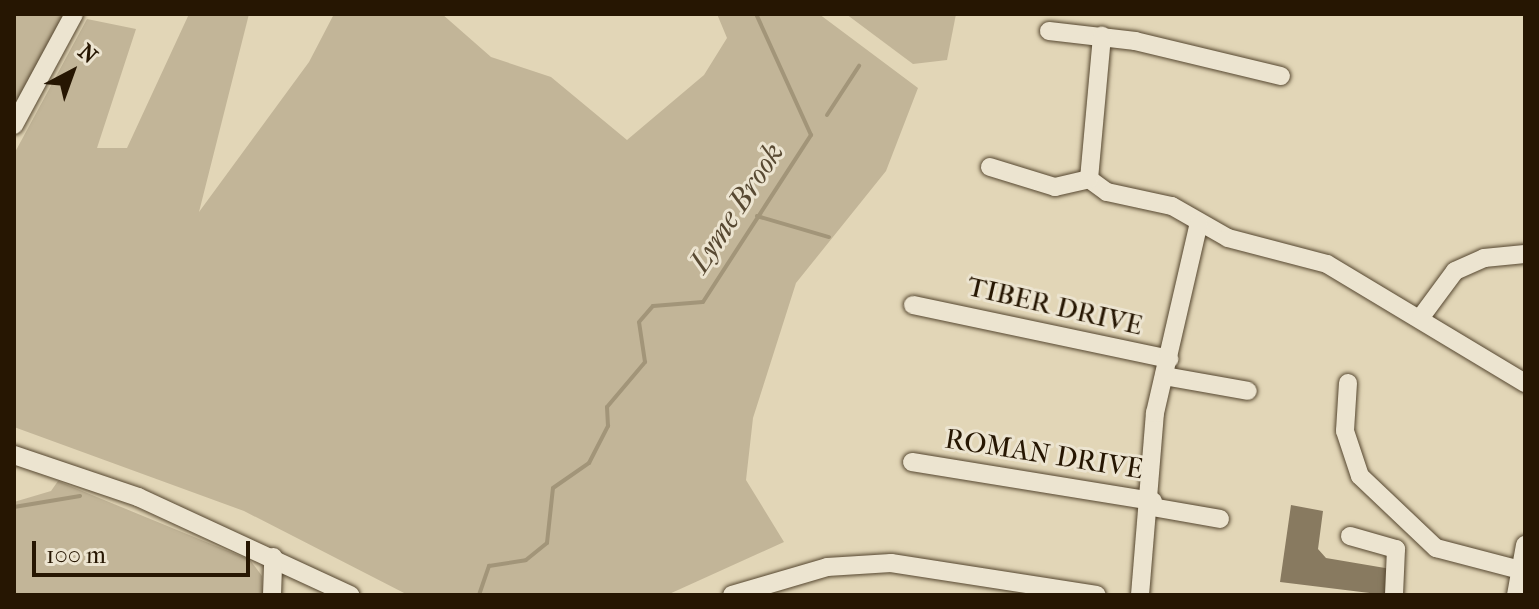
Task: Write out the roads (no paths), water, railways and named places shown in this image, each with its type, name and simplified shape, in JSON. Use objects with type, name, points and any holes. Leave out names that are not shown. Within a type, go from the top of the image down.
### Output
[{"type":"street","points":[[14,125],[74,14]]},
{"type":"street","points":[[1049,31],[1102,36],[1281,76]]},
{"type":"street","points":[[1089,179],[1102,36]]},
{"type":"street","points":[[1001,166],[1055,187],[1089,179],[1107,192],[1149,198],[1256,248],[1327,264],[1421,317],[1525,383]]},
{"type":"street","points":[[1140,595],[1153,504],[1151,446],[1199,223]]},
{"type":"street","points":[[1421,317],[1455,271],[1484,258],[1525,254]]},
{"type":"street","name":"TIBER DRIVE","points":[[924,302],[1248,391]]},
{"type":"street","points":[[1348,383],[1345,431],[1360,476],[1436,548],[1520,570]]},
{"type":"street","points":[[14,455],[138,497],[350,595]]},
{"type":"street","name":"ROMAN DRIVE","points":[[922,457],[1220,519]]},
{"type":"street","points":[[1350,536],[1396,549],[1394,595]]},
{"type":"street","points":[[1516,595],[1525,545]]},
{"type":"street","points":[[272,595],[273,557]]},
{"type":"street","points":[[732,595],[827,567],[891,563],[1097,595]]},
{"type":"waterway","name":"Lyme Brook","points":[[479,595],[489,566],[526,560],[547,543],[553,488],[589,463],[608,426],[607,407],[645,362],[639,322],[653,306],[703,302],[811,135],[756,14]]},
{"type":"waterway","points":[[827,115],[859,66]]},
{"type":"waterway","points":[[757,216],[829,237]]},
{"type":"waterway","points":[[14,507],[80,496]]}]
